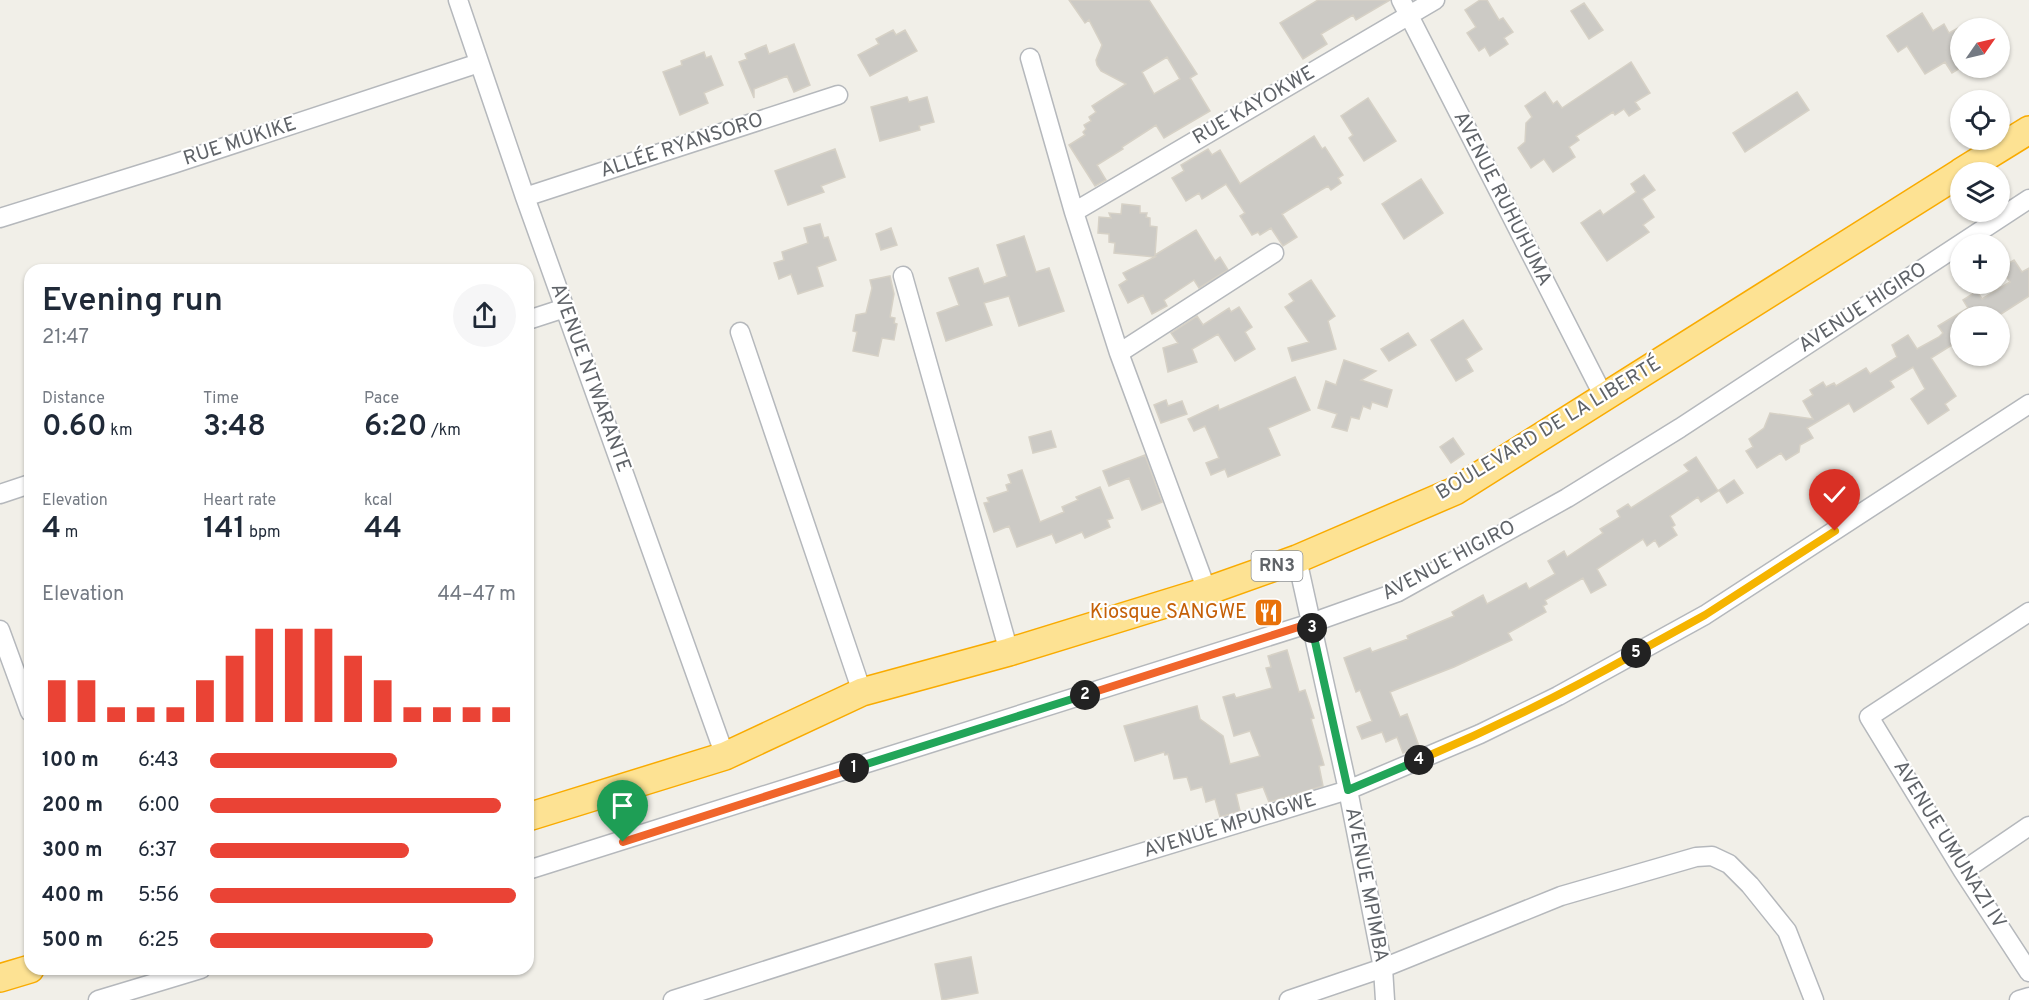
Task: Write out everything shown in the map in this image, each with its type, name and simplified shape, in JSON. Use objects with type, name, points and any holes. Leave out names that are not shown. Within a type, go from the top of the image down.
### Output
[{"type":"highway","name":"BOULEVARD DE LA LIBERTÉ","points":[[1978,162],[2029,130]]},
{"type":"highway","name":"BOULEVARD DE LA LIBERTÉ","points":[[534,814],[725,756],[862,692],[1009,652],[1207,591],[1297,559],[1455,491],[1950,180]]},
{"type":"highway","points":[[0,978],[24,971]]},
{"type":"street","name":"AVENUE NTWARANTE","points":[[458,0],[525,197],[725,756]]},
{"type":"street","name":"RUE KAYOKWE","points":[[1074,212],[1405,8],[1435,0]]},
{"type":"street","name":"AVENUE RUHUHUMA","points":[[1405,8],[1604,397]]},
{"type":"street","points":[[1030,58],[1074,212],[1119,353],[1207,591]]},
{"type":"street","name":"RUE MUKIKE","points":[[0,218],[173,164],[479,63]]},
{"type":"street","name":"ALLÉE RYANSORO","points":[[525,197],[838,95]]},
{"type":"street","name":"AVENUE HIGIRO","points":[[534,868],[1311,623],[1398,592],[1567,498],[1680,428],[2029,199]]},
{"type":"street","points":[[1119,353],[1274,254]]},
{"type":"street","points":[[903,276],[1009,652]]},
{"type":"street","points":[[534,318],[565,308]]},
{"type":"street","points":[[740,332],[862,692]]},
{"type":"street","name":"AVENUE MPUNGWE","points":[[673,1000],[1004,895],[1348,790],[1480,734],[1549,701],[1705,615],[2029,404]]},
{"type":"street","points":[[0,494],[24,486]]},
{"type":"street","name":"AVENUE MPIMBA","points":[[1297,559],[1348,790],[1383,968],[1385,1000]]},
{"type":"street","name":"AVENUE UMUNAZI IV","points":[[2029,612],[1869,717],[1963,871],[2029,972]]},
{"type":"street","points":[[0,630],[24,696]]},
{"type":"street","points":[[1963,871],[2029,825]]},
{"type":"street","points":[[1288,1000],[1383,968],[1562,896],[1696,858],[1712,856],[1729,864],[1750,885],[1787,931],[1814,1000]]},
{"type":"street","points":[[98,1000],[181,975]]},
{"type":"street","points":[[2019,1000],[2029,997]]},
{"type":"building","points":[[1069,0],[1149,0],[1197,74],[1190,78],[1210,111],[1164,138],[1156,125],[1122,147],[1123,149],[1097,165],[1106,180],[1095,186],[1069,145],[1085,135],[1084,125],[1091,121],[1089,117],[1096,112],[1092,106],[1126,84],[1101,71],[1096,60],[1102,45],[1089,20],[1085,23]],"holes":[[[1167,57],[1180,79],[1154,94],[1142,72]]]},
{"type":"building","points":[[1318,0],[1390,0],[1356,20],[1353,15],[1321,34],[1327,44],[1303,59],[1280,23]]},
{"type":"building","points":[[1480,0],[1487,0],[1499,20],[1503,18],[1513,32],[1504,38],[1508,44],[1490,56],[1485,47],[1479,51],[1467,33],[1476,27],[1465,10]]},
{"type":"building","points":[[1584,3],[1603,30],[1589,39],[1571,11]]},
{"type":"building","points":[[1922,13],[1933,31],[1944,24],[1950,32],[1950,70],[1945,62],[1925,74],[1907,46],[1898,52],[1887,36]]},
{"type":"building","points":[[893,30],[896,35],[905,30],[917,51],[870,76],[858,55],[879,44],[876,39]]},
{"type":"building","points":[[794,44],[810,85],[794,92],[787,76],[754,89],[754,98],[739,62],[747,59],[745,54],[766,45],[769,54]]},
{"type":"building","points":[[704,52],[706,58],[711,56],[723,85],[704,93],[708,103],[680,115],[663,72],[682,65],[681,61]]},
{"type":"building","points":[[1631,62],[1650,93],[1635,102],[1640,109],[1629,116],[1624,109],[1615,115],[1613,112],[1576,136],[1579,140],[1569,147],[1575,157],[1553,172],[1544,159],[1531,168],[1518,148],[1525,142],[1526,123],[1532,117],[1525,106],[1545,92],[1553,104],[1557,101],[1562,108]]},
{"type":"building","points":[[1797,92],[1809,110],[1745,152],[1733,133]]},
{"type":"building","points":[[907,97],[909,102],[927,97],[934,122],[919,126],[920,130],[880,141],[871,107]]},
{"type":"building","points":[[1368,98],[1396,141],[1364,161],[1349,138],[1353,135],[1341,116]]},
{"type":"building","points":[[1314,136],[1322,149],[1325,147],[1343,175],[1338,178],[1341,183],[1331,190],[1328,186],[1282,214],[1297,237],[1283,246],[1271,228],[1260,235],[1258,232],[1252,235],[1240,216],[1245,213],[1226,184],[1202,199],[1199,193],[1186,201],[1172,178],[1184,171],[1181,165],[1208,149],[1212,155],[1220,150],[1240,184]]},
{"type":"building","points":[[835,149],[845,177],[821,186],[824,192],[788,205],[775,171]]},
{"type":"building","points":[[1644,175],[1655,190],[1642,199],[1654,217],[1643,225],[1649,232],[1607,261],[1581,223],[1600,210],[1603,215],[1636,192],[1631,184]]},
{"type":"building","points":[[1421,179],[1443,213],[1404,239],[1382,204]]},
{"type":"building","points":[[1122,204],[1140,206],[1140,213],[1147,213],[1146,217],[1150,218],[1150,226],[1157,227],[1155,255],[1196,230],[1215,261],[1220,257],[1228,270],[1199,288],[1194,280],[1164,300],[1167,306],[1152,314],[1143,295],[1128,303],[1119,285],[1127,280],[1123,273],[1155,257],[1114,253],[1115,243],[1109,242],[1109,234],[1098,233],[1099,217],[1111,218],[1109,213],[1121,214]]},
{"type":"building","points":[[820,224],[824,238],[828,237],[836,260],[817,267],[823,286],[798,294],[791,274],[779,279],[774,263],[784,260],[782,252],[808,243],[804,228]]},
{"type":"building","points":[[891,228],[897,245],[881,250],[876,234]]},
{"type":"building","points":[[1024,236],[1036,272],[1049,268],[1064,311],[1019,326],[1009,296],[984,303],[992,325],[946,341],[937,313],[959,305],[949,278],[978,268],[984,284],[1007,276],[997,245]]},
{"type":"building","points":[[2014,260],[2022,272],[2029,268],[2029,296],[2010,308],[2010,306],[1967,306],[1963,300],[1972,294],[1979,294],[1982,299],[1990,294],[2010,294],[2010,262]]},
{"type":"building","points":[[890,276],[894,294],[890,317],[895,318],[894,323],[897,324],[894,340],[882,338],[878,356],[853,351],[857,332],[853,331],[856,315],[866,313],[872,288],[870,280]]},
{"type":"building","points":[[1311,280],[1335,316],[1328,321],[1336,349],[1292,361],[1288,348],[1309,342],[1285,307],[1294,301],[1289,294]]},
{"type":"building","points":[[1239,307],[1252,327],[1245,332],[1255,349],[1235,361],[1218,334],[1192,349],[1197,362],[1168,372],[1163,348],[1178,343],[1171,333],[1197,316],[1203,325],[1229,308],[1231,312]]},
{"type":"building","points":[[1950,319],[1950,346],[1931,358],[1956,396],[1945,404],[1949,410],[1928,424],[1911,399],[1925,389],[1913,367],[1890,381],[1894,387],[1854,412],[1849,403],[1807,428],[1813,438],[1800,445],[1799,452],[1786,460],[1781,453],[1757,468],[1746,451],[1753,447],[1749,439],[1764,428],[1770,413],[1813,419],[1803,401],[1813,395],[1810,390],[1823,382],[1826,387],[1834,383],[1836,386],[1866,368],[1870,374],[1897,357],[1892,345],[1908,335],[1917,349],[1943,333],[1938,326]]},
{"type":"building","points":[[1463,320],[1482,349],[1466,359],[1473,371],[1456,381],[1431,340]]},
{"type":"building","points":[[1408,333],[1416,345],[1389,361],[1381,349]]},
{"type":"building","points":[[1344,360],[1376,371],[1361,380],[1392,390],[1387,407],[1372,402],[1370,409],[1363,406],[1359,419],[1351,417],[1347,431],[1332,427],[1337,414],[1318,408],[1326,381],[1336,385]]},
{"type":"building","points":[[1295,377],[1310,410],[1268,428],[1280,455],[1228,477],[1225,469],[1211,475],[1206,463],[1219,458],[1205,426],[1194,431],[1188,419],[1218,405],[1219,410]]},
{"type":"building","points":[[1166,400],[1168,406],[1182,401],[1187,414],[1161,423],[1154,405]]},
{"type":"building","points":[[1051,431],[1056,447],[1033,453],[1029,437]]},
{"type":"building","points":[[1453,438],[1464,454],[1451,463],[1440,447]]},
{"type":"building","points":[[1145,455],[1162,502],[1142,510],[1129,478],[1109,486],[1103,471]]},
{"type":"building","points":[[1696,457],[1718,491],[1701,502],[1698,497],[1670,516],[1675,525],[1672,527],[1677,535],[1659,547],[1655,540],[1647,546],[1643,539],[1597,569],[1606,585],[1591,593],[1583,578],[1545,600],[1547,604],[1543,606],[1546,612],[1508,633],[1512,640],[1454,667],[1390,692],[1400,717],[1407,714],[1419,746],[1403,753],[1397,737],[1386,742],[1382,732],[1362,739],[1357,727],[1372,721],[1360,690],[1356,692],[1344,658],[1370,648],[1372,652],[1408,639],[1407,636],[1454,616],[1452,612],[1483,595],[1487,604],[1526,583],[1529,589],[1555,574],[1548,561],[1564,551],[1567,557],[1603,533],[1600,529],[1620,517],[1617,511],[1628,504],[1631,508],[1689,471],[1684,465]]},
{"type":"building","points":[[1022,470],[1040,522],[1064,512],[1062,507],[1078,500],[1076,497],[1100,487],[1113,518],[1107,520],[1110,527],[1085,538],[1082,532],[1056,543],[1052,534],[1017,547],[1009,526],[994,532],[984,503],[989,502],[987,498],[1008,491],[1006,485],[1011,483],[1008,475]]},
{"type":"building","points":[[1734,480],[1743,493],[1727,503],[1719,490]]},
{"type":"building","points":[[1287,650],[1299,692],[1305,690],[1314,718],[1311,719],[1324,765],[1319,766],[1323,786],[1269,802],[1263,787],[1236,794],[1240,811],[1220,817],[1215,799],[1206,802],[1202,787],[1191,790],[1187,777],[1174,779],[1168,754],[1165,755],[1164,752],[1135,761],[1124,726],[1197,706],[1200,719],[1223,736],[1230,764],[1260,756],[1250,731],[1234,736],[1223,697],[1234,694],[1236,698],[1272,688],[1266,668],[1271,667],[1268,656]]},
{"type":"building","points":[[971,957],[978,993],[942,1000],[935,964]]},
{"type":"place","name":"Kiosque SANGWE","points":[[1268,613]]},
{"type":"route","points":[[623,842],[1311,623],[1348,790],[1480,734],[1558,696],[1705,615],[1835,531]]}]
